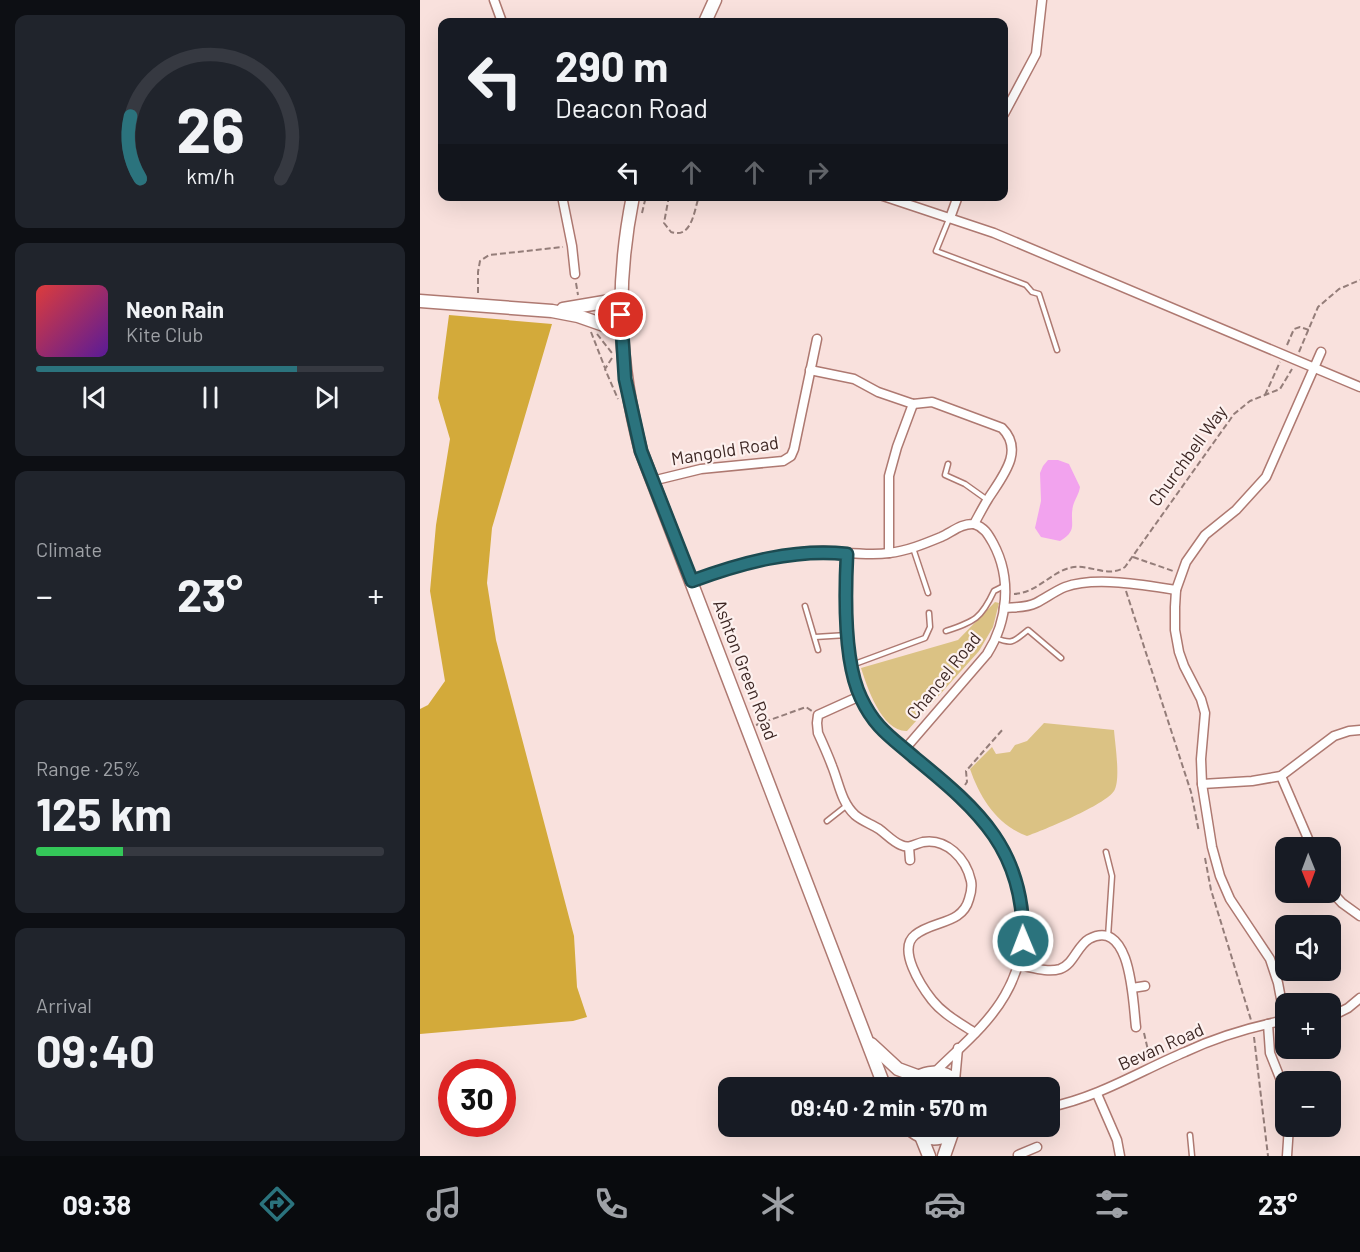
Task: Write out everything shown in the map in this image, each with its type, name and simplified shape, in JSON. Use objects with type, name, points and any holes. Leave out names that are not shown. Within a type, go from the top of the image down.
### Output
[{"type":"street","points":[[494,0],[501,18]]},
{"type":"street","points":[[707,18],[715,0]]},
{"type":"street","points":[[1008,106],[1036,54],[1042,0]]},
{"type":"street","points":[[563,201],[575,274]]},
{"type":"street","name":"Ashton Green Road","points":[[632,201],[623,265],[621,330],[622,354],[631,413],[641,451],[881,1077]]},
{"type":"street","points":[[898,201],[994,233],[1360,387]]},
{"type":"street","points":[[950,218],[956,201]]},
{"type":"street","points":[[552,311],[622,299]]},
{"type":"street","points":[[420,301],[552,311],[578,316],[621,330]]},
{"type":"street","name":"Mangold Road","points":[[652,481],[701,469],[789,459],[794,451],[817,339]]},
{"type":"street","points":[[1280,993],[1270,958],[1240,916],[1220,876],[1207,825],[1202,784],[1201,759],[1205,712],[1179,652],[1175,630],[1176,590],[1186,562],[1205,536],[1236,510],[1266,477],[1321,352]]},
{"type":"street","points":[[692,581],[760,560],[824,551],[847,554],[889,553],[913,548],[966,524],[974,524],[987,500],[1002,481],[1010,462],[1012,443],[1002,428],[932,402],[913,404],[878,392],[854,379],[810,370]]},
{"type":"street","points":[[889,553],[889,476],[913,404]]},
{"type":"street","name":"Chancel Road","points":[[905,749],[987,654],[996,638],[1006,590],[998,552],[986,531],[974,524]]},
{"type":"street","points":[[847,554],[848,635],[852,665],[860,696],[880,729],[959,794],[996,837],[1015,878],[1023,919],[1023,941],[1018,965],[1005,996],[975,1033],[935,1072]]},
{"type":"street","points":[[1004,608],[1036,603],[1064,587],[1076,584],[1123,582],[1176,590]]},
{"type":"street","points":[[860,696],[819,715],[818,733],[846,806],[856,816],[900,845],[909,847],[935,841],[948,845],[959,857],[971,882],[970,897],[966,908],[957,917],[916,934],[908,944],[911,963],[920,983],[932,1000],[975,1033]]},
{"type":"street","points":[[1202,784],[1260,780],[1281,776],[1334,736],[1360,730]]},
{"type":"street","points":[[1281,776],[1307,837]]},
{"type":"street","points":[[909,847],[910,860]]},
{"type":"street","points":[[1341,902],[1360,916]]},
{"type":"street","points":[[1018,965],[1049,970],[1060,969],[1069,963],[1088,940],[1108,937],[1119,945],[1128,970],[1136,1027]]},
{"type":"street","points":[[898,941],[908,944]]},
{"type":"street","points":[[1132,988],[1145,986]]},
{"type":"street","points":[[1341,1012],[1360,998]]},
{"type":"street","name":"Bevan Road","points":[[1060,1104],[1097,1094],[1186,1051],[1253,1027],[1275,1022]]},
{"type":"street","points":[[1268,1024],[1270,1053],[1277,1071]]},
{"type":"street","name":"Ashton Green Road","points":[[868,1041],[898,1069],[917,1076]]},
{"type":"street","points":[[958,1048],[958,1077]]},
{"type":"street","points":[[917,1076],[935,1072],[949,1077]]},
{"type":"street","points":[[1097,1094],[1117,1140],[1120,1156]]},
{"type":"street","points":[[921,1137],[929,1156]]},
{"type":"street","points":[[925,1137],[934,1139],[945,1137]]},
{"type":"street","points":[[944,1156],[952,1137]]},
{"type":"street","points":[[1287,1156],[1288,1137]]},
{"type":"street","points":[[1017,1156],[1028,1154],[1037,1147]]},
{"type":"lane","points":[[950,218],[936,251],[1026,285],[1032,292],[1039,294],[1057,350]]},
{"type":"lane","points":[[948,464],[945,475],[965,484],[987,500]]},
{"type":"lane","points":[[913,548],[928,593]]},
{"type":"lane","points":[[946,631],[975,620],[988,604],[994,591],[1006,590]]},
{"type":"lane","points":[[805,606],[818,650]]},
{"type":"lane","points":[[852,665],[925,638],[930,627],[929,613]]},
{"type":"lane","points":[[996,638],[1006,643],[1012,642],[1028,630],[1061,658]]},
{"type":"lane","points":[[815,637],[848,635]]},
{"type":"lane","points":[[827,820],[846,806]]},
{"type":"lane","points":[[1106,852],[1112,876],[1108,937]]},
{"type":"lane","points":[[1190,1135],[1192,1156]]},
{"type":"path","points":[[642,217],[645,201]]},
{"type":"path","points":[[668,201],[664,223],[671,232],[679,233],[690,226],[698,201]]},
{"type":"path","points":[[478,306],[480,261],[489,255],[572,246]]},
{"type":"path","points":[[575,274],[580,307]]},
{"type":"path","name":"Churchbell Way","points":[[1006,590],[1027,592],[1072,567],[1119,571],[1125,567],[1234,414],[1250,401],[1280,389],[1285,383],[1318,307],[1339,290],[1360,280]]},
{"type":"path","points":[[588,323],[605,369]]},
{"type":"path","points":[[1132,557],[1181,573]]},
{"type":"path","points":[[1123,582],[1191,792],[1200,836]]},
{"type":"path","points":[[748,729],[806,707],[819,715]]},
{"type":"path","points":[[959,794],[967,782],[966,771],[1004,728]]},
{"type":"path","points":[[1204,857],[1211,890],[1253,1027],[1268,1156]]},
{"type":"path","points":[[1136,1027],[1143,1028],[1152,1068]]},
{"type":"shaded area","points":[[449,315],[552,324],[492,528],[487,583],[496,640],[574,936],[577,987],[587,1017],[573,1021],[420,1034],[420,709],[428,705],[445,681],[430,591],[436,525],[450,439],[438,398]]},
{"type":"shaded area","points":[[1048,460],[1058,460],[1069,464],[1080,487],[1073,506],[1071,530],[1060,541],[1041,537],[1035,528],[1041,501],[1040,473]]},
{"type":"shaded area","points":[[995,602],[999,603],[993,627],[979,651],[907,731],[890,724],[877,707],[861,668],[958,640]]},
{"type":"shaded area","points":[[1044,723],[1114,730],[1116,786],[1108,797],[1099,803],[1027,836],[998,818],[979,790],[970,769],[992,747],[996,754],[1010,752],[1015,745],[1027,741]]},
{"type":"route","points":[[621,315],[625,379],[641,451],[692,581],[760,560],[824,551],[847,554],[848,635],[853,674],[860,696],[880,729],[959,794],[996,837],[1015,878],[1023,919],[1023,941]]}]
